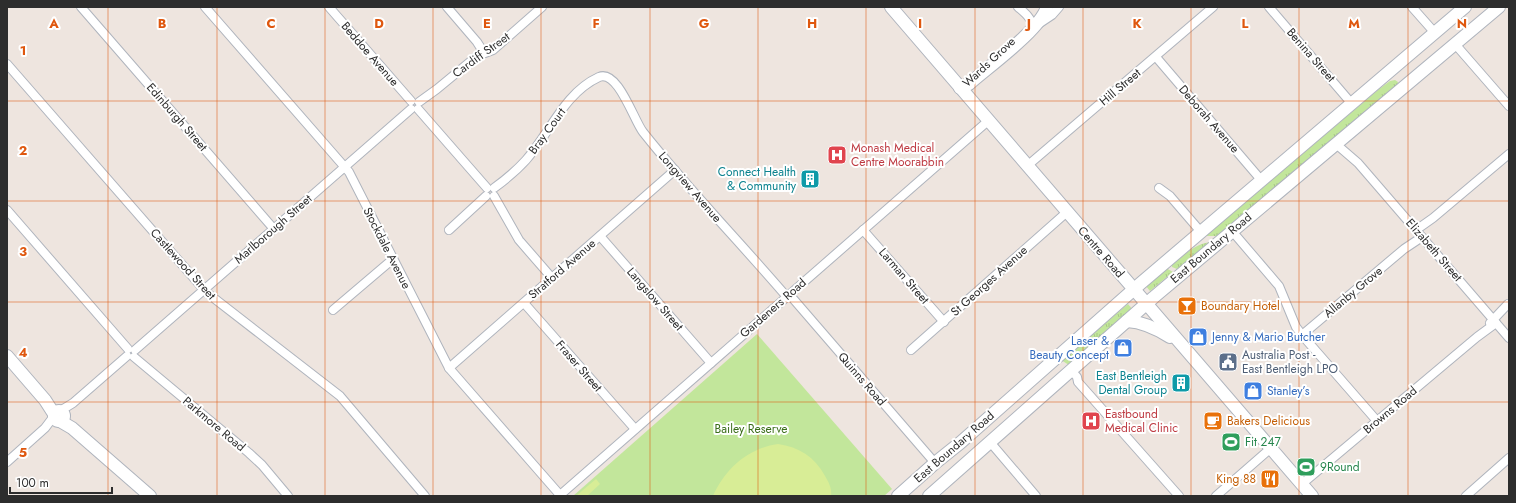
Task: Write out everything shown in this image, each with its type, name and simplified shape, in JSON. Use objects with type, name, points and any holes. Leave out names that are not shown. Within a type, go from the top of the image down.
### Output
[{"type":"main road","name":"Centre Road","points":[[891,7],[1312,496]]},
{"type":"main road","points":[[1034,24],[1041,7]]},
{"type":"main road","points":[[1034,24],[1047,7]]},
{"type":"main road","name":"East Boundary Road","points":[[898,496],[935,463],[960,444],[1134,289],[1465,7]]},
{"type":"main road","name":"East Boundary Road","points":[[929,496],[1146,304],[1499,7]]},
{"type":"main road","name":"Wards Grove","points":[[960,88],[969,84],[1034,24]]},
{"type":"main road","points":[[1395,67],[1408,83]]},
{"type":"main road","points":[[1182,249],[1197,240],[1213,239],[1220,242]]},
{"type":"main road","points":[[1166,263],[1169,268],[1173,270],[1188,268]]},
{"type":"main road","points":[[1127,321],[1156,328],[1180,343]]},
{"type":"main road","points":[[7,356],[59,416],[150,496]]},
{"type":"main road","points":[[1045,368],[1064,364],[1071,370]]},
{"type":"street","name":"Edinburgh Street","points":[[81,7],[273,228]]},
{"type":"street","name":"Stockdale Avenue","points":[[205,7],[344,166],[354,181],[449,368],[559,496]]},
{"type":"street","name":"Beddoe Avenue","points":[[329,7],[490,192],[519,240],[552,278]]},
{"type":"street","points":[[447,7],[484,53]]},
{"type":"street","name":"Cardiff Street","points":[[415,105],[477,56],[495,48],[542,7]]},
{"type":"street","points":[[1018,7],[1034,24],[1046,20],[1059,7]]},
{"type":"street","name":"Hill Street","points":[[1028,166],[1213,7]]},
{"type":"street","name":"Benina Street","points":[[1269,7],[1352,104]]},
{"type":"street","points":[[1412,7],[1435,33]]},
{"type":"street","points":[[1455,44],[1509,106]]},
{"type":"street","name":"Deborah Avenue","points":[[1156,56],[1262,181]]},
{"type":"street","name":"Castlewood Street","points":[[7,64],[203,289],[340,396],[426,496]]},
{"type":"street","name":"Longview Avenue","points":[[601,76],[608,76],[614,80],[642,131],[675,170],[788,295]]},
{"type":"street","name":"Bray Court","points":[[449,230],[526,160],[569,101],[583,87],[601,76]]},
{"type":"street","name":"Marlborough Street","points":[[7,462],[415,105]]},
{"type":"street","name":"Gardeners Road","points":[[559,496],[988,120]]},
{"type":"street","name":"Elizabeth Street","points":[[1339,142],[1509,338]]},
{"type":"street","name":"Allanby Grove","points":[[1302,335],[1404,249],[1433,218],[1509,154]]},
{"type":"street","name":"Stratford Avenue","points":[[449,368],[675,170]]},
{"type":"street","points":[[1159,188],[1170,196],[1201,232]]},
{"type":"street","name":"Parkmore Road","points":[[7,210],[131,353],[262,465],[288,496]]},
{"type":"street","name":"St Georges Avenue","points":[[911,350],[1067,212]]},
{"type":"street","name":"Larman Street","points":[[863,230],[944,322]]},
{"type":"street","points":[[1232,231],[1279,286],[1296,327],[1302,335],[1376,421]]},
{"type":"street","name":"Langslow Street","points":[[600,236],[711,363]]},
{"type":"street","points":[[333,310],[393,259]]},
{"type":"street","name":"Quinns Road","points":[[788,295],[935,463]]},
{"type":"street","name":"Fraser Street","points":[[524,303],[635,429]]},
{"type":"street","name":"Browns Road","points":[[1302,484],[1477,337],[1493,320],[1500,308],[1508,304]]},
{"type":"street","points":[[1071,370],[1077,377],[1078,382]]},
{"type":"street","points":[[1061,379],[1071,379],[1078,382],[1178,496]]},
{"type":"street","points":[[990,442],[1036,496]]},
{"type":"street","points":[[1216,496],[1271,448]]},
{"type":"street","points":[[1466,496],[1509,458]]},
{"type":"green space","points":[[1395,80],[1398,82],[1397,86],[1217,236],[1205,236],[1379,89],[1390,81]]},
{"type":"green space","points":[[1211,242],[1177,269],[1172,267],[1172,264],[1190,250],[1205,243]]},
{"type":"green space","points":[[1166,268],[1173,272],[1150,291],[1145,285]]},
{"type":"green space","points":[[1128,304],[1133,310],[1069,365],[1061,360],[1071,350]]},
{"type":"green space","name":"Bailey Reserve","points":[[757,334],[892,489],[884,496],[573,496]]},
{"type":"green space","points":[[778,444],[786,445],[799,450],[811,458],[821,469],[828,481],[831,488],[831,496],[713,496],[724,477],[739,461],[757,450]]},
{"type":"green space","points":[[596,479],[600,484],[587,496],[576,496]]},
{"type":"place","name":"Monash Medical Centre Moorabbin","points":[[837,155]]},
{"type":"place","name":"Connect Health & Community","points":[[810,179]]},
{"type":"place","name":"Boundary Hotel","points":[[1187,306]]},
{"type":"place","name":"Jenny & Mario Butcher","points":[[1198,337]]},
{"type":"place","name":"Laser & Beauty Concept","points":[[1123,348]]},
{"type":"place","name":"Australia Post - East Bentleigh LPO","points":[[1228,362]]},
{"type":"place","name":"East Bentleigh Dental Group","points":[[1181,383]]},
{"type":"place","name":"Stanley’s","points":[[1253,391]]},
{"type":"place","name":"Eastbound Medical Clinic","points":[[1091,421]]},
{"type":"place","name":"Bakers Delicious","points":[[1213,421]]},
{"type":"place","name":"Fit 247","points":[[1231,442]]},
{"type":"place","name":"9Round","points":[[1306,467]]},
{"type":"place","name":"King 88","points":[[1270,479]]}]
